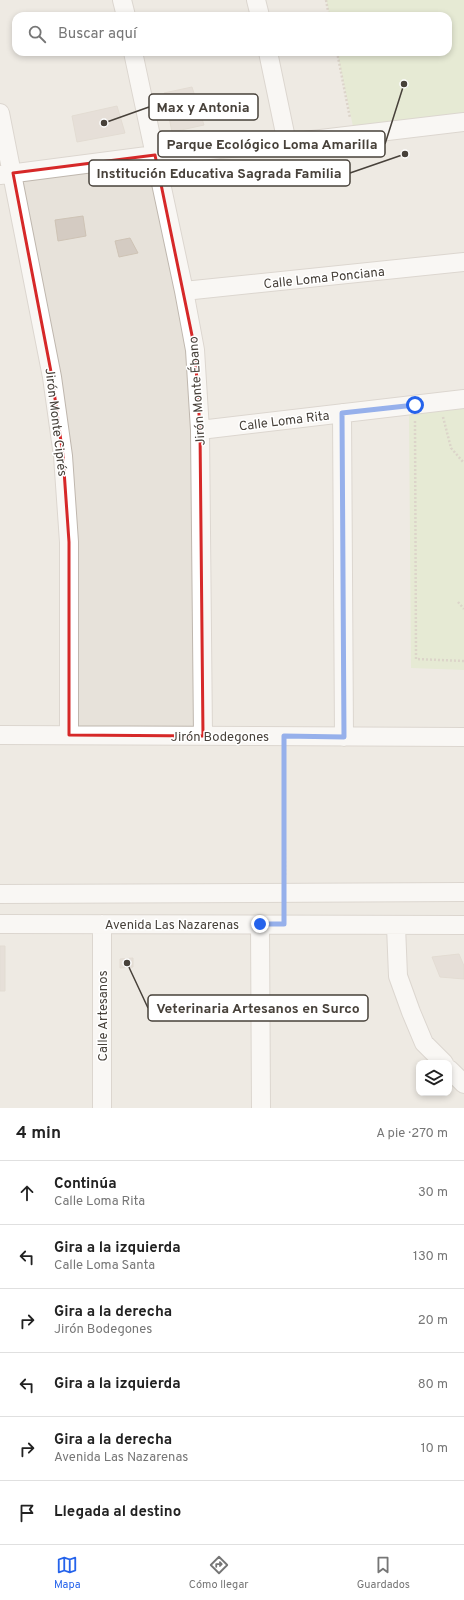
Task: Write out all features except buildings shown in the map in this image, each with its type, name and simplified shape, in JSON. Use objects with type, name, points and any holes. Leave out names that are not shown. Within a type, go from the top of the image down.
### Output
[{"type":"street","points":[[122,0],[125,12]]},
{"type":"street","points":[[256,0],[259,12]]},
{"type":"street","name":"Jirón Monte Ébano","points":[[134,56],[184,291],[195,350],[200,430],[203,736]]},
{"type":"street","points":[[269,56],[287,142]]},
{"type":"street","name":"Jirón Monte Ciprés","points":[[0,113],[6,174],[52,377],[63,456],[69,542],[69,735]]},
{"type":"street","points":[[6,174],[155,154],[287,142],[464,122]]},
{"type":"street","name":"Calle Loma Ponciana","points":[[184,291],[464,262]]},
{"type":"street","name":"Calle Loma Rita","points":[[200,430],[464,399]]},
{"type":"street","points":[[342,413],[344,737]]},
{"type":"street","name":"Jirón Bodegones","points":[[0,735],[464,737]]},
{"type":"street","points":[[0,894],[464,892]]},
{"type":"street","name":"Avenida Las Nazarenas","points":[[0,924],[464,925]]},
{"type":"street","name":"Calle Artesanos","points":[[102,924],[102,1108]]},
{"type":"street","points":[[260,924],[261,1108]]},
{"type":"street","points":[[396,926],[398,976],[424,1043],[441,1060]]},
{"type":"street","points":[[452,1072],[464,1084]]},
{"type":"path","points":[[326,0],[328,12]]},
{"type":"path","points":[[338,56],[354,135]]},
{"type":"path","points":[[438,402],[451,448],[464,462]]},
{"type":"path","points":[[415,405],[416,659],[464,661]]},
{"type":"path","points":[[458,602],[464,609]]},
{"type":"path","points":[[284,736],[285,892]]},
{"type":"highlighted area","points":[[155,155],[195,350],[200,430],[203,736],[69,735],[69,542],[63,456],[52,377],[13,173]]},
{"type":"shaded area","points":[[0,0],[464,0],[464,1108],[0,1108]]},
{"type":"green space","points":[[326,0],[464,0],[464,117],[354,131],[338,56],[452,56],[452,12],[329,12]]},
{"type":"green space","points":[[464,406],[464,670],[411,668],[409,412]]},
{"type":"place","name":"Parque Ecológico Loma Amarilla","points":[[404,84]]},
{"type":"place","name":"Max y Antonia","points":[[104,123]]},
{"type":"place","name":"Institución Educativa Sagrada Familia","points":[[405,154]]},
{"type":"place","name":"Veterinaria Artesanos en Surco","points":[[127,963]]},
{"type":"route","points":[[260,924],[284,924],[284,736],[344,737],[342,413],[415,405]]}]
